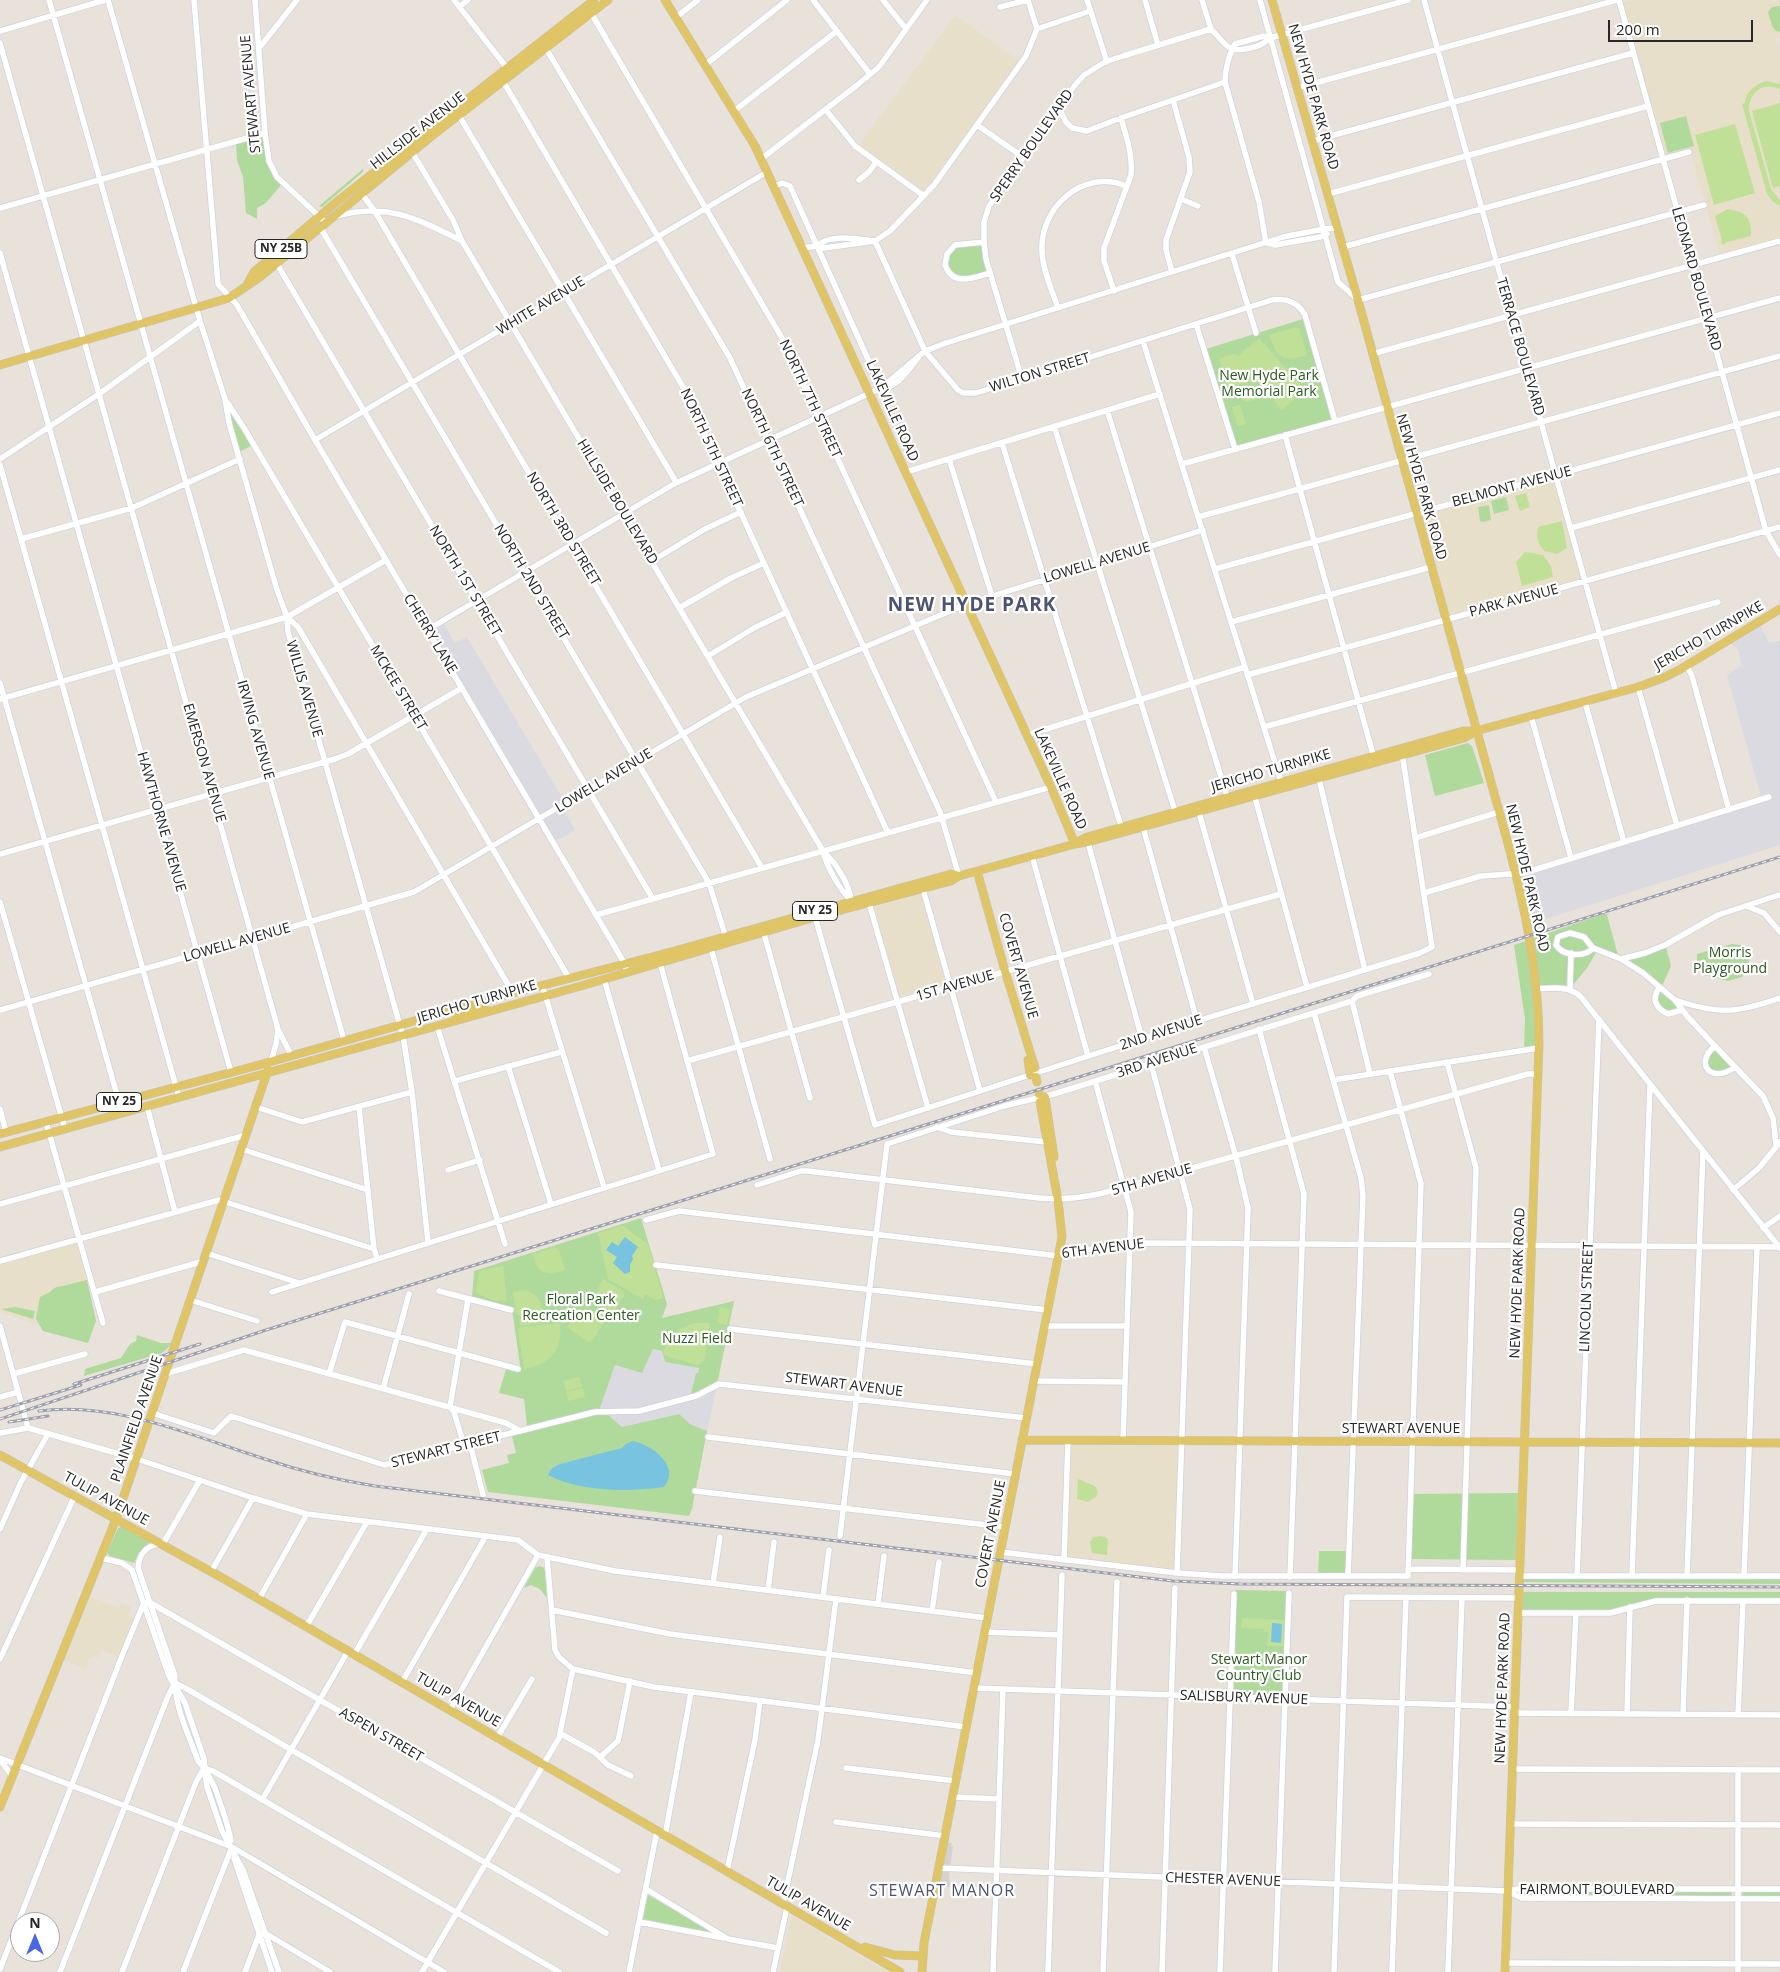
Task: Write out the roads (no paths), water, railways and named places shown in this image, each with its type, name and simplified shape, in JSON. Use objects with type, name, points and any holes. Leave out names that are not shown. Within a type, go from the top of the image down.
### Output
[{"type":"main road","name":"HILLSIDE AVENUE","points":[[246,285],[254,272],[319,216],[457,112],[503,81],[594,0]]},
{"type":"main road","name":"HILLSIDE AVENUE","points":[[0,365],[229,298],[277,264],[412,152],[507,68],[608,0]]},
{"type":"main road","name":"LAKEVILLE ROAD","points":[[664,0],[761,159],[1051,787],[1075,844]]},
{"type":"main road","name":"NEW HYDE PARK ROAD","points":[[1272,0],[1338,228],[1499,812],[1528,927],[1537,989],[1539,1048],[1505,1972]]},
{"type":"main road","name":"JERICHO TURNPIKE","points":[[868,900],[924,889],[951,881],[959,876],[1075,844],[1121,826],[1175,811],[1213,808],[1253,793],[1402,751],[1463,731],[1476,732],[1638,687],[1663,678],[1687,666],[1780,609]]},
{"type":"main road","name":"JERICHO TURNPIKE","points":[[1088,839],[1143,827],[1227,796],[1253,793]]},
{"type":"main road","points":[[1213,808],[1216,803],[1227,800],[1227,796]]},
{"type":"main road","name":"COVERT AVENUE","points":[[977,871],[1035,1068]]},
{"type":"main road","name":"JERICHO TURNPIKE","points":[[3,1133],[231,1072],[542,985],[709,944],[868,900],[951,874],[959,876]]},
{"type":"main road","name":"JERICHO TURNPIKE","points":[[763,929],[815,917],[853,904]]},
{"type":"main road","name":"JERICHO TURNPIKE","points":[[0,1147],[604,980],[660,963],[709,944]]},
{"type":"main road","points":[[455,1021],[456,1015],[489,1004],[510,994]]},
{"type":"main road","points":[[1013,998],[1016,1019],[1034,1078]]},
{"type":"main road","name":"PLAINFIELD AVENUE","points":[[0,1807],[116,1519],[271,1061]]},
{"type":"main road","points":[[1041,1096],[1053,1149],[1054,1180]]},
{"type":"main road","name":"COVERT AVENUE","points":[[922,1972],[922,1956],[938,1868],[1059,1256],[1062,1230],[1046,1142],[1041,1096]]},
{"type":"main road","name":"STEWART AVENUE","points":[[1022,1440],[1780,1443]]},
{"type":"main road","name":"TULIP AVENUE","points":[[0,1455],[259,1599],[900,1972]]},
{"type":"main road","points":[[853,1944],[895,1955],[922,1956]]},
{"type":"street","name":"IRVING AVENUE","points":[[49,0],[344,1040]]},
{"type":"street","points":[[0,31],[106,0]]},
{"type":"street","name":"WILLIS AVENUE","points":[[106,0],[156,164],[206,342],[225,399],[276,590],[288,618],[288,632],[403,1036],[412,1092],[428,1242]]},
{"type":"street","name":"CHERRY LANE","points":[[194,0],[218,284],[237,305],[596,914],[625,964],[628,973]]},
{"type":"street","name":"STEWART AVENUE","points":[[255,0],[265,133],[269,161],[277,177],[325,223]]},
{"type":"street","points":[[260,47],[297,0]]},
{"type":"street","points":[[454,0],[507,68]]},
{"type":"street","points":[[459,7],[468,0]]},
{"type":"street","points":[[675,18],[698,0]]},
{"type":"street","points":[[704,65],[788,0]]},
{"type":"street","points":[[813,0],[870,74]]},
{"type":"street","points":[[883,0],[906,30]]},
{"type":"street","points":[[761,159],[879,67],[927,0]]},
{"type":"street","points":[[802,248],[817,246],[822,241],[836,239],[852,238],[875,241],[890,231],[934,185],[1026,56],[1037,29],[1028,0],[1000,7]]},
{"type":"street","points":[[1087,0],[1107,62]]},
{"type":"street","points":[[1145,0],[1158,45]]},
{"type":"street","points":[[1202,0],[1210,29],[1232,50],[1238,51],[1263,45],[1270,38],[1282,34],[1408,0]]},
{"type":"street","points":[[1260,0],[1338,282],[1358,300],[1704,205]]},
{"type":"street","name":"TERRACE BOULEVARD","points":[[1424,0],[1616,693]]},
{"type":"street","points":[[1297,88],[1618,0]]},
{"type":"street","name":"LEONARD BOULEVARD","points":[[1618,0],[1766,532],[1780,555]]},
{"type":"street","points":[[1037,29],[1090,11]]},
{"type":"street","name":"NORTH 7TH STREET","points":[[591,13],[782,338],[996,802]]},
{"type":"street","name":"SPERRY BOULEVARD","points":[[1022,379],[990,273],[984,242],[984,222],[989,206],[1084,75],[1107,62],[1210,29]]},
{"type":"street","points":[[734,112],[837,31]]},
{"type":"street","name":"EMERSON AVENUE","points":[[0,43],[279,1031],[291,1055]]},
{"type":"street","name":"NORTH 6TH STREET","points":[[544,44],[730,358],[942,818],[959,876]]},
{"type":"street","points":[[1232,50],[1225,82],[1259,202],[1266,243]]},
{"type":"street","points":[[1312,141],[1633,53]]},
{"type":"street","name":"NORTH 5TH STREET","points":[[503,81],[683,387],[888,832]]},
{"type":"street","points":[[1059,108],[1066,122],[1072,128],[1084,132],[1225,82]]},
{"type":"street","points":[[1172,272],[1167,254],[1166,240],[1188,179],[1190,165],[1173,100]]},
{"type":"street","points":[[1328,194],[1648,106]]},
{"type":"street","points":[[826,110],[855,146],[924,196]]},
{"type":"street","points":[[457,112],[676,482]]},
{"type":"street","points":[[1114,291],[1104,261],[1104,248],[1130,175],[1132,160],[1121,118]]},
{"type":"street","points":[[977,125],[1023,157]]},
{"type":"street","points":[[0,208],[265,133]]},
{"type":"street","name":"HILLSIDE BOULEVARD","points":[[412,152],[453,220],[462,241],[823,851],[825,860],[853,904]]},
{"type":"street","points":[[1343,248],[1689,152]]},
{"type":"street","points":[[859,180],[869,172],[876,162]]},
{"type":"street","name":"WHITE AVENUE","points":[[315,440],[767,172]]},
{"type":"street","points":[[1058,308],[1042,253],[1044,232],[1049,216],[1062,200],[1083,186],[1102,181],[1126,186]]},
{"type":"street","points":[[773,187],[782,183],[790,186],[881,388]]},
{"type":"street","name":"NORTH 3RD STREET","points":[[361,193],[374,210],[762,868]]},
{"type":"street","points":[[1181,199],[1198,206]]},
{"type":"street","points":[[325,223],[374,210],[418,220],[462,241]]},
{"type":"street","name":"NORTH 2ND STREET","points":[[325,223],[412,382],[709,883],[726,939]]},
{"type":"street","points":[[427,630],[676,482],[881,388],[925,351],[1266,243],[1275,245],[1338,228]]},
{"type":"street","name":"WILTON STREET","points":[[875,241],[925,351],[954,386],[963,393],[976,393],[1272,300],[1286,300],[1299,306],[1306,315],[1336,421]]},
{"type":"street","points":[[1372,354],[1780,241]]},
{"type":"street","points":[[984,242],[955,245],[947,254],[945,265],[952,276],[962,280],[990,273]]},
{"type":"street","name":"HAWTHORNE AVENUE","points":[[0,253],[231,1072]]},
{"type":"street","points":[[1232,254],[1256,333]]},
{"type":"street","name":"NORTH 1ST STREET","points":[[277,264],[652,899]]},
{"type":"street","points":[[1182,464],[1780,298]]},
{"type":"street","points":[[0,459],[150,359],[200,321]]},
{"type":"street","points":[[1196,324],[1235,449]]},
{"type":"street","points":[[1143,341],[1282,785]]},
{"type":"street","points":[[1198,517],[1780,356]]},
{"type":"street","points":[[906,472],[1160,394]]},
{"type":"street","name":"MCKEE STREET","points":[[225,399],[244,428],[569,978]]},
{"type":"street","points":[[1107,410],[1227,796]]},
{"type":"street","name":"BELMONT AVENUE","points":[[1215,569],[1780,413]]},
{"type":"street","points":[[1054,426],[1175,811]]},
{"type":"street","points":[[1285,435],[1374,759]]},
{"type":"street","points":[[1002,443],[1121,826]]},
{"type":"street","points":[[21,539],[132,508],[240,459]]},
{"type":"street","points":[[949,459],[992,596]]},
{"type":"street","points":[[0,465],[179,1097]]},
{"type":"street","points":[[1570,528],[1780,470]]},
{"type":"street","points":[[652,561],[705,529],[741,512]]},
{"type":"street","name":"PARK AVENUE","points":[[1247,675],[1780,528]]},
{"type":"street","name":"LOWELL AVENUE","points":[[0,1010],[414,892],[746,697],[967,604],[1203,530]]},
{"type":"street","points":[[2,698],[288,618],[386,560]]},
{"type":"street","points":[[679,608],[731,578],[764,563]]},
{"type":"street","points":[[1231,622],[1431,567]]},
{"type":"street","points":[[1264,727],[1718,602]]},
{"type":"street","points":[[708,656],[754,628],[787,612]]},
{"type":"street","points":[[288,618],[298,627],[444,876],[510,994]]},
{"type":"street","points":[[1687,666],[1692,676],[1729,810]]},
{"type":"street","points":[[1027,735],[1245,667]]},
{"type":"street","points":[[0,683],[2,698],[13,725],[119,1102]]},
{"type":"street","points":[[1638,687],[1677,826]]},
{"type":"street","points":[[0,854],[348,754],[462,688]]},
{"type":"street","points":[[1585,702],[1624,842]]},
{"type":"street","points":[[1531,716],[1571,858]]},
{"type":"street","points":[[1402,751],[1424,893],[1481,876],[1515,874],[1769,797]]},
{"type":"street","points":[[1318,775],[1365,970]]},
{"type":"street","points":[[596,914],[1051,787]]},
{"type":"street","points":[[1253,793],[1307,987]]},
{"type":"street","points":[[1198,808],[1252,1004]]},
{"type":"street","points":[[1415,838],[1499,812]]},
{"type":"street","points":[[1143,827],[1197,1022]]},
{"type":"street","points":[[1088,839],[1142,1039]]},
{"type":"street","points":[[1032,856],[1088,1056]]},
{"type":"street","points":[[924,889],[980,1091]]},
{"type":"street","name":"2ND AVENUE","points":[[845,1017],[876,1125],[980,1091],[1034,1078],[1088,1056],[1420,953],[1432,947],[1424,893]]},
{"type":"street","name":"1ST AVENUE","points":[[687,1061],[1281,894]]},
{"type":"street","points":[[1621,959],[1658,948],[1718,915],[1779,894]]},
{"type":"street","points":[[868,900],[928,1108]]},
{"type":"street","points":[[1764,900],[1764,913]]},
{"type":"street","points":[[0,902],[65,1129]]},
{"type":"street","points":[[1746,906],[1764,913],[1780,932]]},
{"type":"street","points":[[815,917],[845,1017]]},
{"type":"street","points":[[763,929],[810,1098]]},
{"type":"street","points":[[1592,948],[1587,953],[1571,953],[1560,950],[1557,947],[1556,941],[1560,935],[1570,933],[1580,935],[1587,939],[1592,948],[1621,959],[1660,987],[1675,1000],[1734,1068],[1758,1090],[1768,1104],[1778,1144],[1759,1168],[1733,1190]]},
{"type":"street","points":[[709,944],[770,1159]]},
{"type":"street","points":[[1570,989],[1571,953]]},
{"type":"street","points":[[272,1292],[713,1154],[660,963]]},
{"type":"street","name":"3RD AVENUE","points":[[882,1179],[886,1146],[890,1142],[1314,1013],[1353,1004],[1357,996],[1429,974]]},
{"type":"street","points":[[604,980],[659,1170]]},
{"type":"street","points":[[542,985],[604,1187]]},
{"type":"street","points":[[1660,987],[1656,992],[1655,999],[1660,1009],[1668,1014],[1682,1010]]},
{"type":"street","points":[[1537,989],[1570,989],[1581,997],[1780,1248]]},
{"type":"street","points":[[1675,1000],[1703,1009],[1723,1011],[1745,1009],[1777,999],[1780,993]]},
{"type":"street","points":[[1353,1004],[1370,1074]]},
{"type":"street","points":[[1314,1013],[1362,1185],[1348,1576]]},
{"type":"street","name":"LINCOLN STREET","points":[[1577,1576],[1599,1019]]},
{"type":"street","points":[[437,1026],[505,1244]]},
{"type":"street","points":[[1259,1030],[1304,1191],[1290,1577]]},
{"type":"street","points":[[271,1061],[279,1031]]},
{"type":"street","points":[[1715,1046],[1706,1058],[1705,1064],[1708,1070],[1713,1074],[1720,1074],[1734,1068]]},
{"type":"street","points":[[1204,1047],[1236,1156],[1248,1208],[1235,1576]]},
{"type":"street","points":[[1333,1080],[1539,1048]]},
{"type":"street","points":[[455,1081],[561,1052]]},
{"type":"street","points":[[1447,1062],[1476,1168],[1462,1570]]},
{"type":"street","points":[[1151,1064],[1190,1209],[1177,1573]]},
{"type":"street","points":[[508,1066],[551,1204]]},
{"type":"street","points":[[1000,1552],[1177,1573],[1290,1577],[1408,1576],[1421,1184],[1390,1071]]},
{"type":"street","name":"5TH AVENUE","points":[[757,1185],[804,1171],[1058,1200],[1095,1195],[1456,1096],[1528,1074],[1538,1074]]},
{"type":"street","points":[[1095,1081],[1131,1212],[1123,1440]]},
{"type":"street","points":[[1632,1576],[1650,1085]]},
{"type":"street","points":[[256,1106],[302,1122],[412,1092]]},
{"type":"street","points":[[147,1106],[175,1212]]},
{"type":"street","points":[[359,1106],[374,1249],[377,1258]]},
{"type":"street","points":[[0,1110],[3,1133]]},
{"type":"street","points":[[46,1122],[103,1323]]},
{"type":"street","points":[[937,1127],[951,1132],[1046,1142]]},
{"type":"street","points":[[0,1204],[246,1135]]},
{"type":"street","points":[[241,1150],[368,1190]]},
{"type":"street","points":[[1687,1576],[1703,1152]]},
{"type":"street","points":[[448,1170],[480,1160]]},
{"type":"street","points":[[840,1536],[882,1179]]},
{"type":"street","points":[[0,1261],[218,1200],[374,1249]]},
{"type":"street","name":"6TH AVENUE","points":[[646,1220],[678,1211],[1059,1256],[1068,1252],[1130,1243],[1780,1248]]},
{"type":"street","points":[[1764,1228],[1780,1216]]},
{"type":"street","points":[[1744,1576],[1756,1248]]},
{"type":"street","points":[[95,1292],[205,1257],[299,1283]]},
{"type":"street","points":[[656,1265],[1047,1310]]},
{"type":"street","points":[[439,1291],[511,1310]]},
{"type":"street","points":[[383,1389],[409,1294]]},
{"type":"street","points":[[468,1298],[450,1407],[454,1412],[467,1445],[483,1495]]},
{"type":"street","points":[[190,1300],[257,1321]]},
{"type":"street","points":[[329,1374],[344,1322],[518,1369]]},
{"type":"street","points":[[0,1326],[28,1428]]},
{"type":"street","points":[[1044,1326],[1127,1326]]},
{"type":"street","points":[[730,1329],[1037,1364]]},
{"type":"street","points":[[165,1374],[244,1350],[506,1423],[520,1431]]},
{"type":"street","points":[[13,1374],[85,1354]]},
{"type":"street","points":[[1033,1381],[1125,1382]]},
{"type":"street","name":"STEWART AVENUE","points":[[664,1405],[696,1396],[718,1384],[1026,1418]]},
{"type":"street","points":[[0,1397],[18,1392]]},
{"type":"street","name":"STEWART STREET","points":[[152,1413],[214,1433],[231,1416],[383,1465],[595,1412],[633,1412],[664,1405]]},
{"type":"street","points":[[0,1433],[28,1428],[137,1459],[307,1514],[520,1540],[532,1552],[547,1557],[615,1571],[987,1618]]},
{"type":"street","points":[[0,1529],[48,1434]]},
{"type":"street","points":[[708,1437],[1015,1474]]},
{"type":"street","points":[[1064,1560],[1068,1440]]},
{"type":"street","points":[[60,1972],[175,1683],[175,1676],[162,1648],[135,1569],[147,1549],[152,1545],[163,1544],[200,1480]]},
{"type":"street","points":[[695,1491],[1004,1527]]},
{"type":"street","points":[[0,1659],[74,1495]]},
{"type":"street","points":[[211,1572],[253,1498]]},
{"type":"street","points":[[259,1599],[307,1514]]},
{"type":"street","points":[[306,1627],[367,1522]]},
{"type":"street","points":[[262,1800],[319,1699],[351,1653],[427,1529]]},
{"type":"street","points":[[402,1682],[483,1541],[484,1536]]},
{"type":"street","points":[[713,1583],[720,1537]]},
{"type":"street","points":[[768,1590],[774,1542]]},
{"type":"street","points":[[823,1597],[829,1550]]},
{"type":"street","points":[[450,1710],[538,1554]]},
{"type":"street","points":[[878,1604],[884,1556]]},
{"type":"street","points":[[547,1557],[555,1650],[559,1657],[573,1669],[654,1687],[966,1728]]},
{"type":"street","points":[[101,1558],[122,1562],[135,1569]]},
{"type":"street","points":[[932,1611],[939,1562]]},
{"type":"street","points":[[1408,1569],[1577,1576],[1780,1576]]},
{"type":"street","points":[[1048,1972],[1062,1575]]},
{"type":"street","points":[[1103,1972],[1117,1582]]},
{"type":"street","points":[[1162,1972],[1175,1588]]},
{"type":"street","points":[[1220,1972],[1234,1594]]},
{"type":"street","points":[[1276,1972],[1289,1594]]},
{"type":"street","points":[[1334,1972],[1347,1597],[1519,1598]]},
{"type":"street","points":[[1392,1972],[1406,1598]]},
{"type":"street","points":[[1448,1972],[1462,1598]]},
{"type":"street","points":[[773,1972],[818,1740],[836,1599]]},
{"type":"street","points":[[1518,1613],[1610,1613],[1650,1602],[1687,1600],[1780,1601]]},
{"type":"street","points":[[1683,1714],[1687,1600]]},
{"type":"street","points":[[1738,1715],[1743,1600]]},
{"type":"street","points":[[0,1969],[146,1604]]},
{"type":"street","name":"ASPEN STREET","points":[[146,1604],[319,1699],[618,1872]]},
{"type":"street","points":[[1627,1714],[1630,1607]]},
{"type":"street","points":[[552,1610],[670,1634],[977,1673]]},
{"type":"street","points":[[1571,1714],[1576,1613]]},
{"type":"street","points":[[984,1632],[1060,1635]]},
{"type":"street","points":[[422,1972],[561,1734],[573,1669]]},
{"type":"street","points":[[497,1738],[532,1679]]},
{"type":"street","points":[[600,1757],[618,1740],[630,1681]]},
{"type":"street","points":[[122,1972],[196,1782],[204,1768],[204,1759],[192,1732],[185,1703],[175,1683]]},
{"type":"street","points":[[175,1683],[606,1933]]},
{"type":"street","name":"SALISBURY AVENUE","points":[[974,1688],[1457,1705],[1571,1714],[1780,1715]]},
{"type":"street","points":[[993,1972],[1003,1689]]},
{"type":"street","points":[[666,1836],[691,1692]]},
{"type":"street","points":[[727,1871],[754,1740],[760,1701]]},
{"type":"street","points":[[561,1734],[600,1757],[608,1765],[631,1776]]},
{"type":"street","points":[[0,1759],[18,1764],[232,1847],[444,1972]]},
{"type":"street","points":[[0,1759],[12,1776]]},
{"type":"street","points":[[204,1768],[213,1771],[558,1972]]},
{"type":"street","points":[[204,1768],[214,1785],[218,1806],[229,1829],[232,1847],[262,1934],[272,1972]]},
{"type":"street","points":[[846,1768],[956,1782]]},
{"type":"street","points":[[1513,1769],[1780,1770]]},
{"type":"street","points":[[1738,1770],[1738,1972]]},
{"type":"street","points":[[953,1797],[999,1799]]},
{"type":"street","points":[[836,1822],[945,1836]]},
{"type":"street","points":[[1511,1824],[1780,1825]]},
{"type":"street","points":[[629,1972],[657,1831]]},
{"type":"street","points":[[183,1972],[232,1847]]},
{"type":"street","name":"CHESTER AVENUE","points":[[938,1868],[1507,1891]]},
{"type":"street","name":"FAIRMONT BOULEVARD","points":[[1507,1891],[1518,1888],[1780,1890]]},
{"type":"street","points":[[646,1889],[728,1939]]},
{"type":"street","name":"FAIRMONT BOULEVARD","points":[[1507,1891],[1522,1898],[1780,1899]]},
{"type":"street","points":[[639,1922],[778,1948]]},
{"type":"street","points":[[245,1972],[262,1934]]},
{"type":"street","points":[[262,1934],[279,1972]]},
{"type":"street","points":[[262,1934],[330,1972]]},
{"type":"street","points":[[1506,1962],[1780,1964]]},
{"type":"water","points":[[625,1237],[638,1247],[632,1256],[630,1272],[625,1274],[613,1263],[617,1257],[606,1250],[612,1242],[618,1246]]},
{"type":"water","points":[[633,1441],[656,1452],[667,1464],[669,1472],[664,1487],[635,1490],[589,1488],[560,1481],[548,1475],[552,1468],[560,1464],[622,1448]]},
{"type":"water","points":[[1272,1623],[1282,1624],[1281,1643],[1271,1642]]},
{"type":"railway","points":[[0,1419],[266,1330],[1780,857]]},
{"type":"railway","points":[[74,1384],[200,1344]]},
{"type":"railway","points":[[0,1410],[81,1385]]},
{"type":"railway","points":[[39,1411],[68,1409],[98,1411],[127,1416],[184,1432],[294,1468],[375,1486],[1173,1581],[1241,1584],[1780,1587]]},
{"type":"railway","points":[[9,1422],[48,1416]]},
{"type":"district","name":"NEW HYDE PARK","points":[[972,606]]},
{"type":"district","name":"STEWART MANOR","points":[[942,1891]]},
{"type":"park label","name":"New Hyde Park Memorial Park","points":[[1269,384]]},
{"type":"park label","name":"Morris Playground","points":[[1730,962]]},
{"type":"park label","name":"Floral Park Recreation Center","points":[[581,1308]]},
{"type":"park label","name":"Nuzzi Field","points":[[697,1339]]},
{"type":"park label","name":"Stewart Manor Country Club","points":[[1259,1668]]}]
